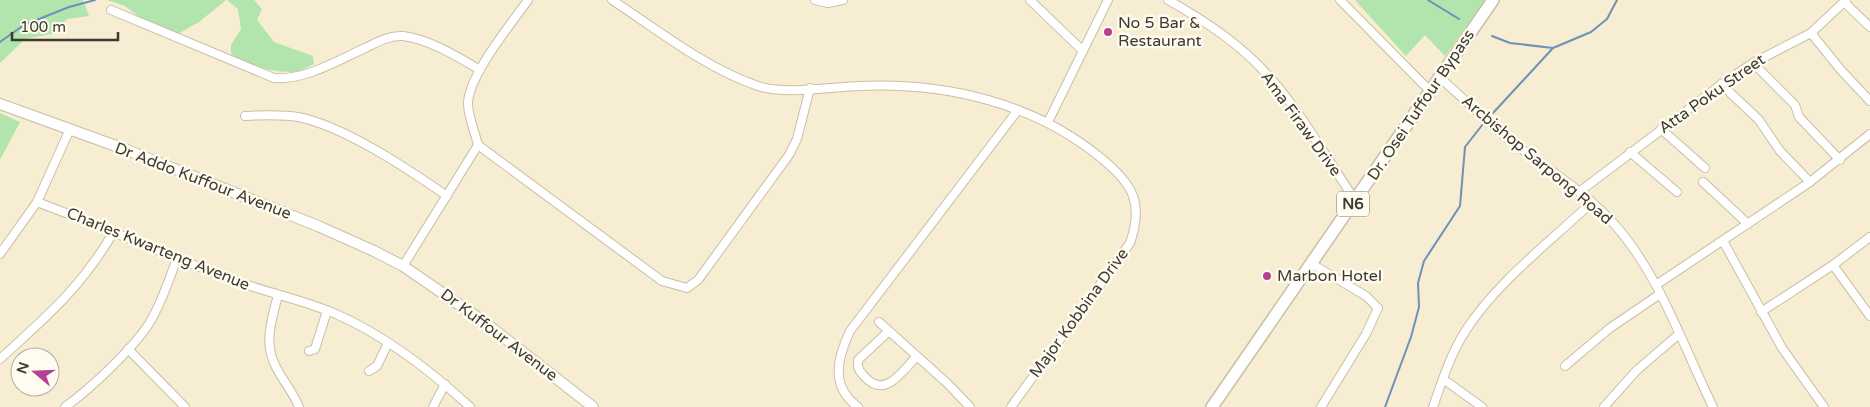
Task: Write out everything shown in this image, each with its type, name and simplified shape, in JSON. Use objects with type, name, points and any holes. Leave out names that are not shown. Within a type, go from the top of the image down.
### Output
[{"type":"highway","name":"Dr. Osei Tuffour Bypass","points":[[1212,407],[1493,0]]},
{"type":"main road","name":"Dr Addo Kuffour Avenue","points":[[0,104],[70,129],[318,226],[402,266]]},
{"type":"main road","name":"Dr Kuffour Avenue","points":[[402,266],[483,321],[593,407]]},
{"type":"street","points":[[528,0],[480,70],[468,101],[478,145],[662,281],[687,288],[698,280],[789,155],[797,139],[810,88]]},
{"type":"street","name":"Major Kobbina Drive","points":[[612,0],[729,73],[759,86],[772,89],[876,85],[944,90],[1018,110],[1048,122],[1088,147],[1118,173],[1132,191],[1137,218],[1125,252],[1011,407]]},
{"type":"street","points":[[815,0],[828,3],[843,0]]},
{"type":"street","points":[[1030,0],[1083,51]]},
{"type":"street","points":[[1048,122],[1108,0]]},
{"type":"street","name":"Ama Firaw Drive","points":[[1168,0],[1229,39],[1262,69],[1291,106],[1355,200]]},
{"type":"street","points":[[1340,0],[1430,90]]},
{"type":"street","points":[[1845,1],[1870,27]]},
{"type":"street","name":"Atta Poku Street","points":[[1579,192],[1721,84],[1753,63],[1811,33],[1845,1]]},
{"type":"street","points":[[111,10],[274,78],[294,78],[322,68],[381,40],[395,36],[412,38],[426,43],[480,70]]},
{"type":"street","points":[[1811,33],[1830,58],[1870,102]]},
{"type":"street","points":[[1753,63],[1795,104],[1799,117],[1840,160]]},
{"type":"street","name":"Arcbishop Sarpong Road","points":[[1439,77],[1508,138],[1592,202],[1616,226],[1632,246],[1656,285],[1713,407]]},
{"type":"street","points":[[1721,84],[1759,120],[1780,151],[1810,182]]},
{"type":"street","points":[[858,407],[845,395],[837,377],[841,353],[850,332],[1018,110]]},
{"type":"street","points":[[245,116],[300,118],[328,128],[388,157],[447,196]]},
{"type":"street","points":[[0,254],[37,202],[70,129]]},
{"type":"street","points":[[1661,129],[1706,168]]},
{"type":"street","points":[[1656,285],[1810,182],[1840,160],[1870,134]]},
{"type":"street","points":[[402,266],[478,145]]},
{"type":"street","points":[[1630,152],[1677,192]]},
{"type":"street","points":[[1703,182],[1748,224]]},
{"type":"street","name":"Charles Kwarteng Avenue","points":[[37,202],[114,231],[177,258],[348,320],[388,343],[445,384],[470,407]]},
{"type":"street","points":[[1433,407],[1443,379],[1466,329],[1490,298],[1592,202]]},
{"type":"street","points":[[0,359],[65,300],[96,262],[114,231]]},
{"type":"street","points":[[1761,312],[1833,265],[1870,237]]},
{"type":"street","points":[[1724,241],[1761,312],[1787,356],[1824,407]]},
{"type":"street","points":[[69,406],[128,348],[149,324],[166,291],[177,258]]},
{"type":"street","points":[[1312,264],[1366,296],[1378,308],[1366,334],[1321,407]]},
{"type":"street","points":[[1833,265],[1870,316]]},
{"type":"street","points":[[1565,366],[1610,328],[1660,294]]},
{"type":"street","points":[[278,295],[270,331],[269,347],[276,368],[299,407]]},
{"type":"street","points":[[308,351],[315,348],[327,311]]},
{"type":"street","points":[[879,322],[916,358],[948,384],[970,407]]},
{"type":"street","points":[[888,331],[858,360],[860,372],[872,384],[880,386],[889,384],[916,358]]},
{"type":"street","points":[[1604,407],[1636,372],[1680,334]]},
{"type":"street","points":[[370,372],[378,366],[388,343]]},
{"type":"street","points":[[128,348],[185,407]]},
{"type":"street","points":[[1443,379],[1482,407]]},
{"type":"street","points":[[433,407],[445,384]]},
{"type":"green space","points":[[0,0],[83,0],[89,16],[67,19],[52,34],[25,39],[0,63]]},
{"type":"green space","points":[[107,0],[226,0],[199,22],[178,34],[145,21],[125,6]]},
{"type":"green space","points":[[227,0],[254,0],[262,9],[257,20],[274,42],[313,56],[314,64],[299,71],[283,72],[263,68],[236,58],[231,53],[231,45],[241,29],[238,9]]},
{"type":"green space","points":[[1355,0],[1485,0],[1445,56],[1425,35],[1406,56]]},
{"type":"green space","points":[[0,113],[20,122],[0,160]]},
{"type":"waterway","points":[[0,42],[24,25],[69,7],[95,0]]},
{"type":"waterway","points":[[1428,0],[1459,19]]},
{"type":"waterway","points":[[1493,113],[1553,48],[1591,32],[1607,19],[1617,0]]},
{"type":"waterway","points":[[1492,36],[1510,43],[1553,48]]},
{"type":"waterway","points":[[1385,407],[1411,337],[1419,307],[1418,283],[1424,261],[1460,206],[1465,147],[1483,124]]},
{"type":"place","name":"No 5 Bar & Restaurant","points":[[1108,32]]},
{"type":"place","name":"Marbon Hotel","points":[[1267,276]]}]
